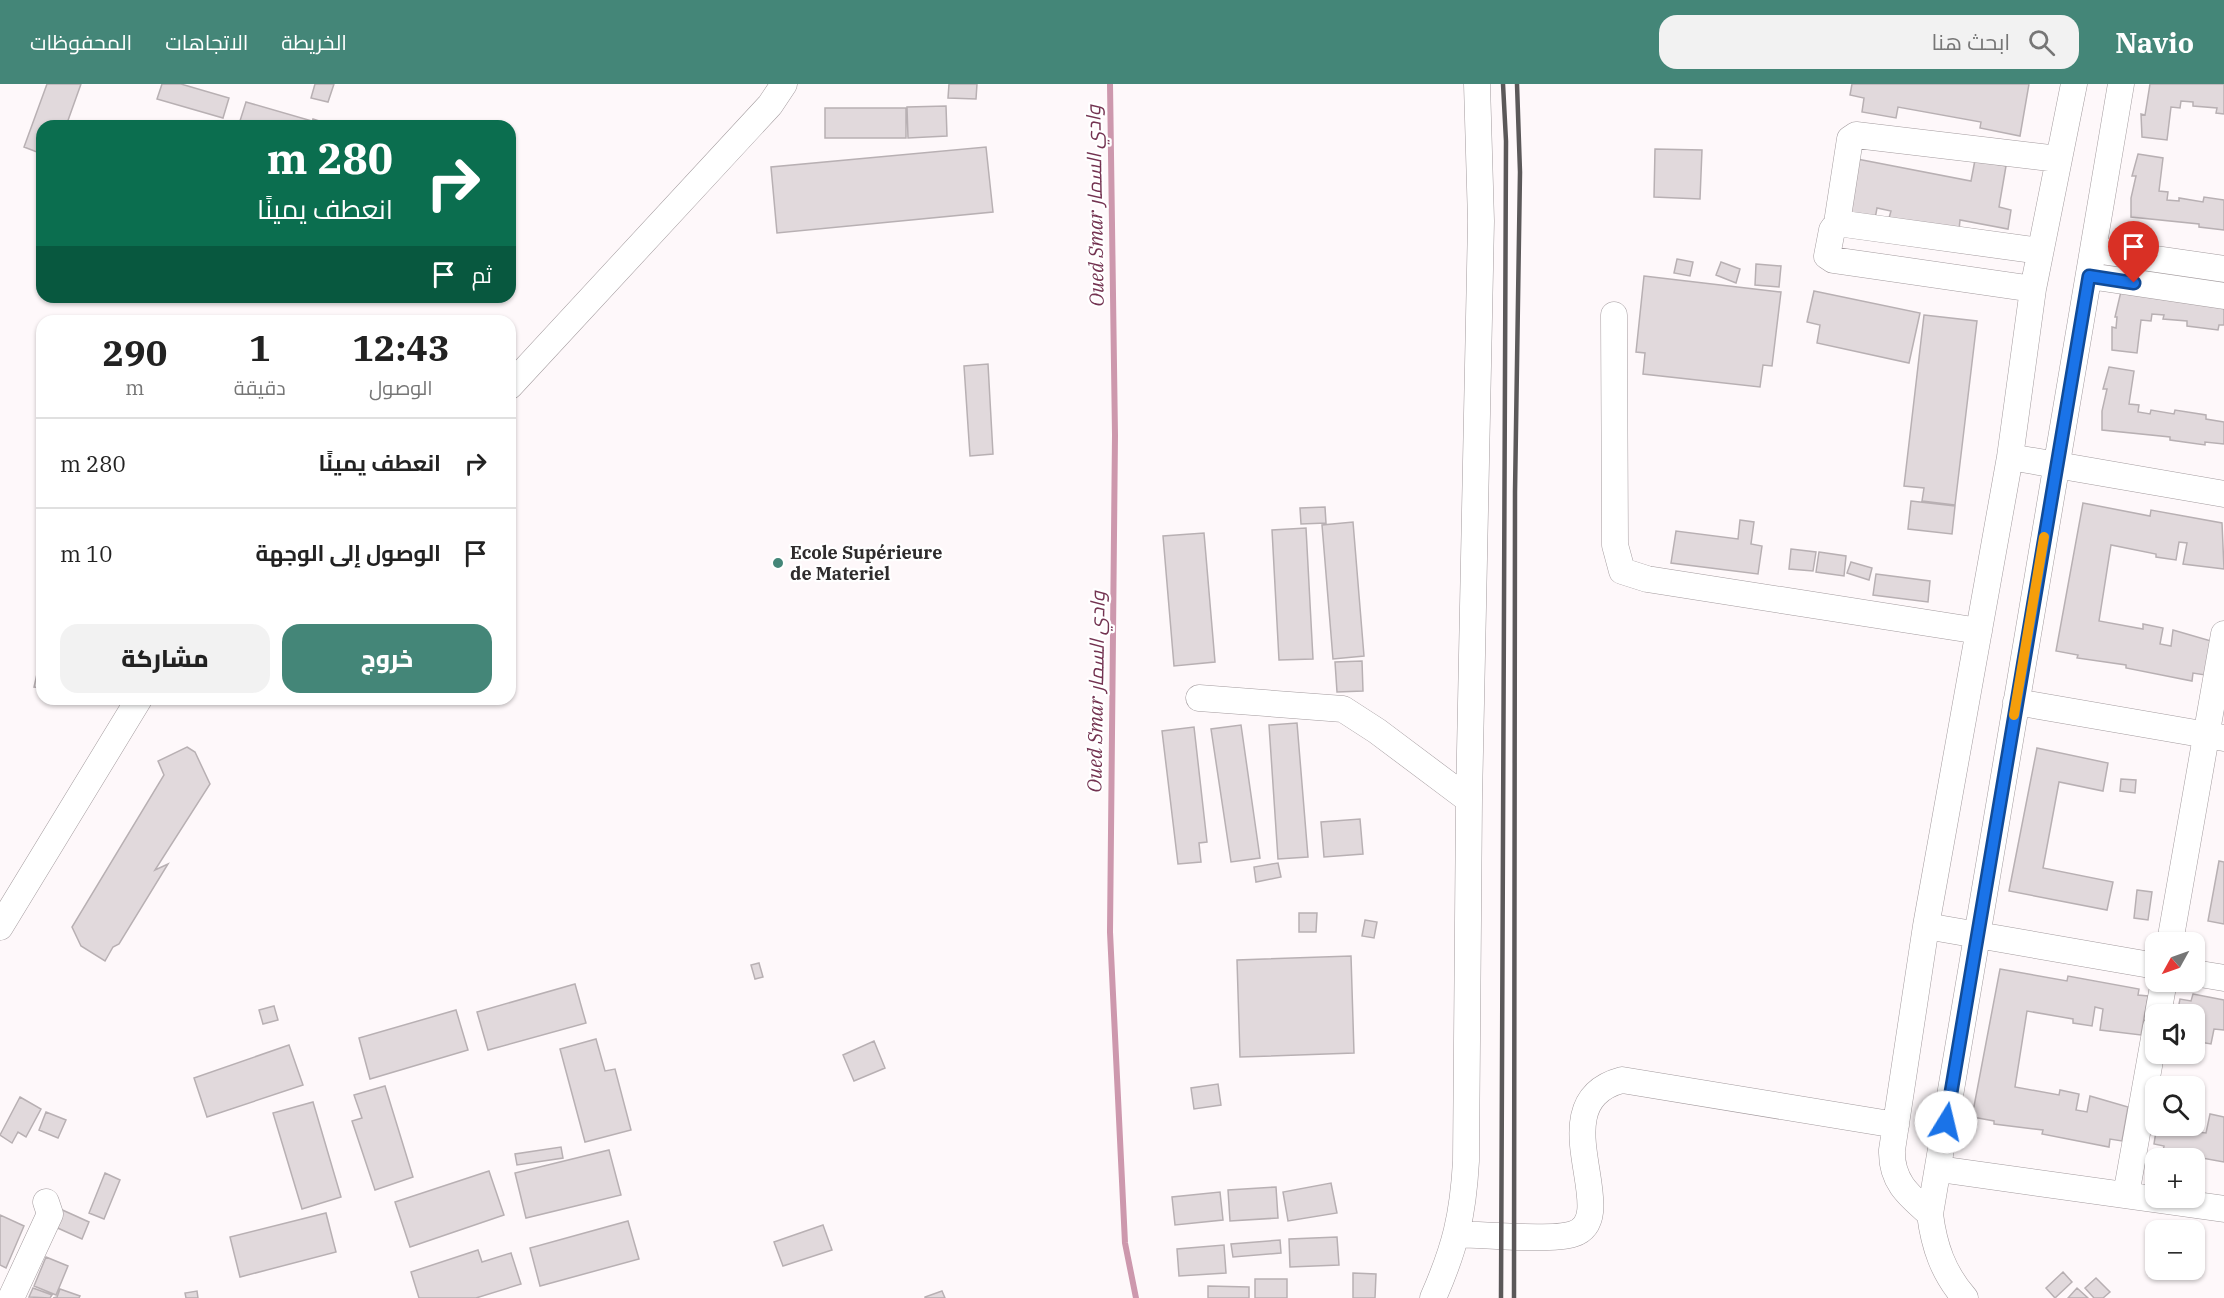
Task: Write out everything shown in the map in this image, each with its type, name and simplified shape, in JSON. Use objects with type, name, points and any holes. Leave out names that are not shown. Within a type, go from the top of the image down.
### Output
[{"type":"street","points":[[516,380],[770,105],[784,84]]},
{"type":"street","points":[[1433,1298],[1458,1234],[1464,1200],[1466,1161],[1469,800],[1480,221],[1477,84]]},
{"type":"street","points":[[1930,1214],[1908,1194],[1894,1174],[1892,1162],[1896,1125],[1926,926],[2010,457],[2040,251],[2074,84]]},
{"type":"street","points":[[1965,1298],[1954,1286],[1942,1264],[1933,1240],[1930,1214],[2121,84]]},
{"type":"street","points":[[2034,289],[1833,260],[1827,256],[1832,230],[1838,223],[1850,139],[1856,135],[2058,159]]},
{"type":"street","points":[[1838,223],[2040,251]]},
{"type":"street","points":[[2094,250],[2224,269]]},
{"type":"street","points":[[2089,276],[2224,296]]},
{"type":"street","points":[[1614,315],[1615,545],[1622,571],[1647,579],[1979,631]]},
{"type":"street","points":[[2010,457],[2224,494]]},
{"type":"street","points":[[2172,932],[2214,736],[2224,634]]},
{"type":"street","points":[[1199,698],[1343,709],[1377,731],[1469,800]]},
{"type":"street","points":[[2016,702],[2214,736]]},
{"type":"street","points":[[0,927],[136,705]]},
{"type":"street","points":[[1926,926],[2145,964]]},
{"type":"street","points":[[2205,975],[2224,978]]},
{"type":"street","points":[[2126,1195],[2149,1064]]},
{"type":"street","points":[[1458,1234],[1545,1236],[1572,1235],[1580,1231],[1590,1216],[1582,1125],[1585,1108],[1593,1094],[1606,1084],[1622,1080],[1896,1125]]},
{"type":"street","points":[[1939,1169],[2224,1209]]},
{"type":"street","points":[[11,1298],[50,1214],[46,1202]]},
{"type":"building","points":[[47,84],[81,84],[68,120],[36,120],[36,152],[24,147]]},
{"type":"building","points":[[162,84],[181,84],[229,98],[223,118],[157,99]]},
{"type":"building","points":[[315,84],[334,84],[328,102],[311,98]]},
{"type":"building","points":[[949,84],[977,84],[976,99],[948,98]]},
{"type":"building","points":[[1852,84],[2029,84],[2020,136],[1980,128],[1981,122],[1898,107],[1896,118],[1862,112],[1864,98],[1850,95]]},
{"type":"building","points":[[2150,84],[2224,84],[2224,114],[2216,113],[2217,108],[2193,106],[2193,102],[2181,101],[2180,108],[2171,107],[2167,140],[2142,137],[2141,114],[2145,115]]},
{"type":"building","points":[[246,102],[309,120],[240,120]]},
{"type":"building","points":[[946,106],[947,136],[908,138],[907,107]]},
{"type":"building","points":[[825,108],[906,108],[906,138],[825,138]]},
{"type":"building","points":[[986,147],[993,212],[777,233],[771,167]]},
{"type":"building","points":[[1655,149],[1702,150],[1700,199],[1654,197]]},
{"type":"building","points":[[2138,154],[2163,158],[2159,191],[2168,192],[2167,200],[2179,201],[2179,198],[2203,202],[2204,197],[2224,200],[2224,230],[2199,227],[2199,224],[2131,217],[2131,198],[2136,176],[2132,176]]},
{"type":"building","points":[[1852,158],[1971,181],[1975,160],[2006,166],[1999,207],[2011,210],[2008,229],[1960,220],[1959,230],[1889,218],[1891,211],[1877,208],[1875,219],[1841,213]]},
{"type":"building","points":[[1677,259],[1693,262],[1690,276],[1674,273]]},
{"type":"building","points":[[1721,262],[1740,269],[1736,283],[1716,275]]},
{"type":"building","points":[[1756,264],[1781,266],[1779,287],[1755,285]]},
{"type":"building","points":[[1644,276],[1781,292],[1772,366],[1763,365],[1760,387],[1643,374],[1645,353],[1636,352]]},
{"type":"building","points":[[2122,287],[2224,300],[2224,325],[2219,325],[2218,330],[2187,326],[2187,321],[2163,319],[2164,315],[2152,314],[2151,321],[2141,320],[2137,353],[2112,350],[2112,327],[2116,328],[2117,317],[2115,317]]},
{"type":"building","points":[[1814,291],[1920,313],[1909,363],[1817,343],[1820,325],[1807,322]]},
{"type":"building","points":[[1924,315],[1977,321],[1955,505],[1922,501],[1924,488],[1904,486]]},
{"type":"building","points":[[988,364],[993,454],[970,456],[964,366]]},
{"type":"building","points":[[2109,367],[2134,371],[2129,404],[2139,405],[2138,412],[2150,414],[2151,410],[2174,414],[2175,410],[2206,415],[2206,419],[2224,422],[2224,444],[2205,442],[2205,445],[2170,440],[2170,437],[2102,430],[2102,411],[2107,389],[2103,389]]},
{"type":"building","points":[[1911,501],[1955,506],[1952,534],[1908,529]]},
{"type":"building","points":[[2083,503],[2150,516],[2151,510],[2222,523],[2224,569],[2183,564],[2187,543],[2179,542],[2176,560],[2111,545],[2099,621],[2143,629],[2143,624],[2163,628],[2160,644],[2171,646],[2173,630],[2211,641],[2205,675],[2193,673],[2192,681],[2126,668],[2126,665],[2077,658],[2078,655],[2056,651]]},
{"type":"building","points":[[1325,507],[1326,523],[1301,524],[1300,508]]},
{"type":"building","points":[[1740,520],[1754,522],[1751,544],[1762,546],[1758,574],[1671,563],[1676,531],[1738,539]]},
{"type":"building","points":[[1353,522],[1364,656],[1333,659],[1322,525]]},
{"type":"building","points":[[1306,528],[1313,659],[1279,660],[1272,530]]},
{"type":"building","points":[[1204,533],[1215,662],[1174,666],[1163,536]]},
{"type":"building","points":[[1791,549],[1816,552],[1813,571],[1789,569]]},
{"type":"building","points":[[1819,552],[1846,556],[1844,576],[1816,572]]},
{"type":"building","points":[[1851,562],[1872,568],[1869,580],[1847,573]]},
{"type":"building","points":[[1876,574],[1930,581],[1928,602],[1873,595]]},
{"type":"building","points":[[1362,661],[1363,691],[1337,692],[1335,662]]},
{"type":"building","points":[[1297,723],[1308,857],[1278,859],[1269,725]]},
{"type":"building","points":[[1241,725],[1260,858],[1231,862],[1211,729]]},
{"type":"building","points":[[1194,727],[1207,842],[1199,843],[1201,862],[1178,864],[1162,731]]},
{"type":"building","points":[[187,747],[195,752],[210,784],[155,870],[168,864],[119,944],[113,947],[105,961],[81,946],[72,927],[164,775],[158,761]]},
{"type":"building","points":[[2037,748],[2108,763],[2103,791],[2059,782],[2043,868],[2113,882],[2107,910],[2009,891]]},
{"type":"building","points":[[2121,779],[2136,780],[2135,793],[2120,791]]},
{"type":"building","points":[[1360,819],[1363,854],[1324,857],[1321,822]]},
{"type":"building","points":[[2219,861],[2224,862],[2224,924],[2208,921]]},
{"type":"building","points":[[1278,863],[1281,877],[1256,882],[1254,867]]},
{"type":"building","points":[[2137,890],[2152,892],[2148,920],[2134,918]]},
{"type":"building","points":[[1299,913],[1317,913],[1316,932],[1299,932]]},
{"type":"building","points":[[1365,920],[1377,922],[1374,938],[1362,936]]},
{"type":"building","points":[[1351,956],[1354,1053],[1240,1057],[1237,960]]},
{"type":"building","points":[[759,963],[763,977],[755,979],[751,965]]},
{"type":"building","points":[[2000,969],[2067,981],[2068,976],[2139,989],[2138,995],[2148,996],[2141,1035],[2100,1030],[2103,1009],[2095,1007],[2092,1026],[2073,1023],[2073,1019],[2027,1011],[2015,1087],[2059,1095],[2060,1090],[2079,1094],[2076,1110],[2087,1112],[2090,1096],[2128,1107],[2122,1141],[2110,1139],[2109,1147],[2042,1134],[2043,1130],[1994,1124],[1994,1121],[1972,1117]]},
{"type":"building","points":[[575,984],[586,1023],[488,1050],[477,1012]]},
{"type":"building","points":[[2193,994],[2224,1000],[2224,1030],[2214,1029],[2211,1044],[2205,1043],[2205,1004],[2179,1004],[2180,999],[2191,1001]]},
{"type":"building","points":[[274,1006],[278,1020],[263,1024],[259,1010]]},
{"type":"building","points":[[456,1010],[468,1050],[370,1079],[359,1038]]},
{"type":"building","points":[[596,1039],[605,1071],[615,1069],[631,1130],[585,1142],[560,1049]]},
{"type":"building","points":[[874,1041],[885,1068],[854,1081],[843,1055]]},
{"type":"building","points":[[289,1045],[303,1085],[207,1117],[194,1078]]},
{"type":"building","points":[[1218,1084],[1221,1105],[1194,1109],[1191,1088]]},
{"type":"building","points":[[385,1086],[413,1177],[375,1190],[352,1121],[362,1118],[354,1095]]},
{"type":"building","points":[[20,1097],[41,1109],[26,1137],[18,1132],[12,1143],[0,1135]]},
{"type":"building","points":[[313,1102],[341,1197],[302,1209],[273,1113]]},
{"type":"building","points":[[46,1112],[66,1120],[58,1138],[39,1130]]},
{"type":"building","points":[[2210,1114],[2224,1117],[2224,1162],[2205,1159],[2205,1148],[2164,1148],[2164,1146],[2154,1144],[2155,1136],[2205,1136]]},
{"type":"building","points":[[561,1147],[563,1158],[517,1165],[515,1154]]},
{"type":"building","points":[[609,1150],[621,1195],[526,1218],[515,1173]]},
{"type":"building","points":[[489,1171],[504,1215],[410,1247],[395,1202]]},
{"type":"building","points":[[105,1173],[120,1180],[104,1219],[89,1213]]},
{"type":"building","points":[[1331,1183],[1337,1213],[1288,1221],[1283,1192]]},
{"type":"building","points":[[1276,1187],[1278,1218],[1230,1221],[1228,1190]]},
{"type":"building","points":[[1220,1192],[1223,1220],[1175,1225],[1172,1197]]},
{"type":"building","points":[[58,1208],[89,1222],[82,1239],[51,1225]]},
{"type":"building","points":[[326,1213],[336,1252],[240,1277],[230,1237]]},
{"type":"building","points":[[0,1215],[24,1226],[6,1268],[0,1265]]},
{"type":"building","points":[[628,1221],[639,1259],[540,1286],[530,1248]]},
{"type":"building","points":[[823,1225],[832,1250],[783,1266],[774,1242]]},
{"type":"building","points":[[1337,1237],[1339,1265],[1290,1267],[1289,1239]]},
{"type":"building","points":[[1280,1240],[1281,1253],[1233,1257],[1231,1244]]},
{"type":"building","points":[[1224,1245],[1226,1273],[1179,1276],[1177,1249]]},
{"type":"building","points":[[478,1250],[482,1262],[511,1253],[521,1284],[476,1298],[419,1298],[411,1272]]},
{"type":"building","points":[[46,1257],[68,1266],[56,1295],[34,1286]]},
{"type":"building","points":[[2063,1272],[2072,1282],[2055,1298],[2046,1288]]},
{"type":"building","points":[[1353,1273],[1376,1274],[1375,1298],[1353,1298]]},
{"type":"building","points":[[2096,1278],[2110,1292],[2103,1298],[2094,1298],[2085,1288]]},
{"type":"building","points":[[1255,1279],[1287,1279],[1287,1298],[1255,1298]]},
{"type":"building","points":[[1208,1286],[1249,1287],[1249,1298],[1208,1298]]},
{"type":"building","points":[[33,1288],[52,1295],[50,1298],[29,1297]]},
{"type":"building","points":[[2077,1288],[2088,1298],[2068,1298]]},
{"type":"building","points":[[60,1289],[80,1296],[79,1298],[53,1298],[57,1297]]},
{"type":"building","points":[[197,1291],[198,1298],[186,1298],[185,1293]]},
{"type":"building","points":[[942,1291],[945,1298],[925,1298],[925,1297]]},
{"type":"waterway","name":"Oued Smar وادي السمار","points":[[1110,84],[1115,435],[1110,932],[1125,1243],[1136,1298]]},
{"type":"railway","points":[[1501,1298],[1506,141],[1503,84]]},
{"type":"railway","points":[[1514,1298],[1515,492],[1520,172],[1517,84]]},
{"type":"slow traffic","points":[[2014,715],[2044,537]]},
{"type":"place","name":"Ecole Supérieure de Materiel","points":[[778,563]]},
{"type":"route","points":[[1946,1122],[2089,276],[2134,283]]}]
